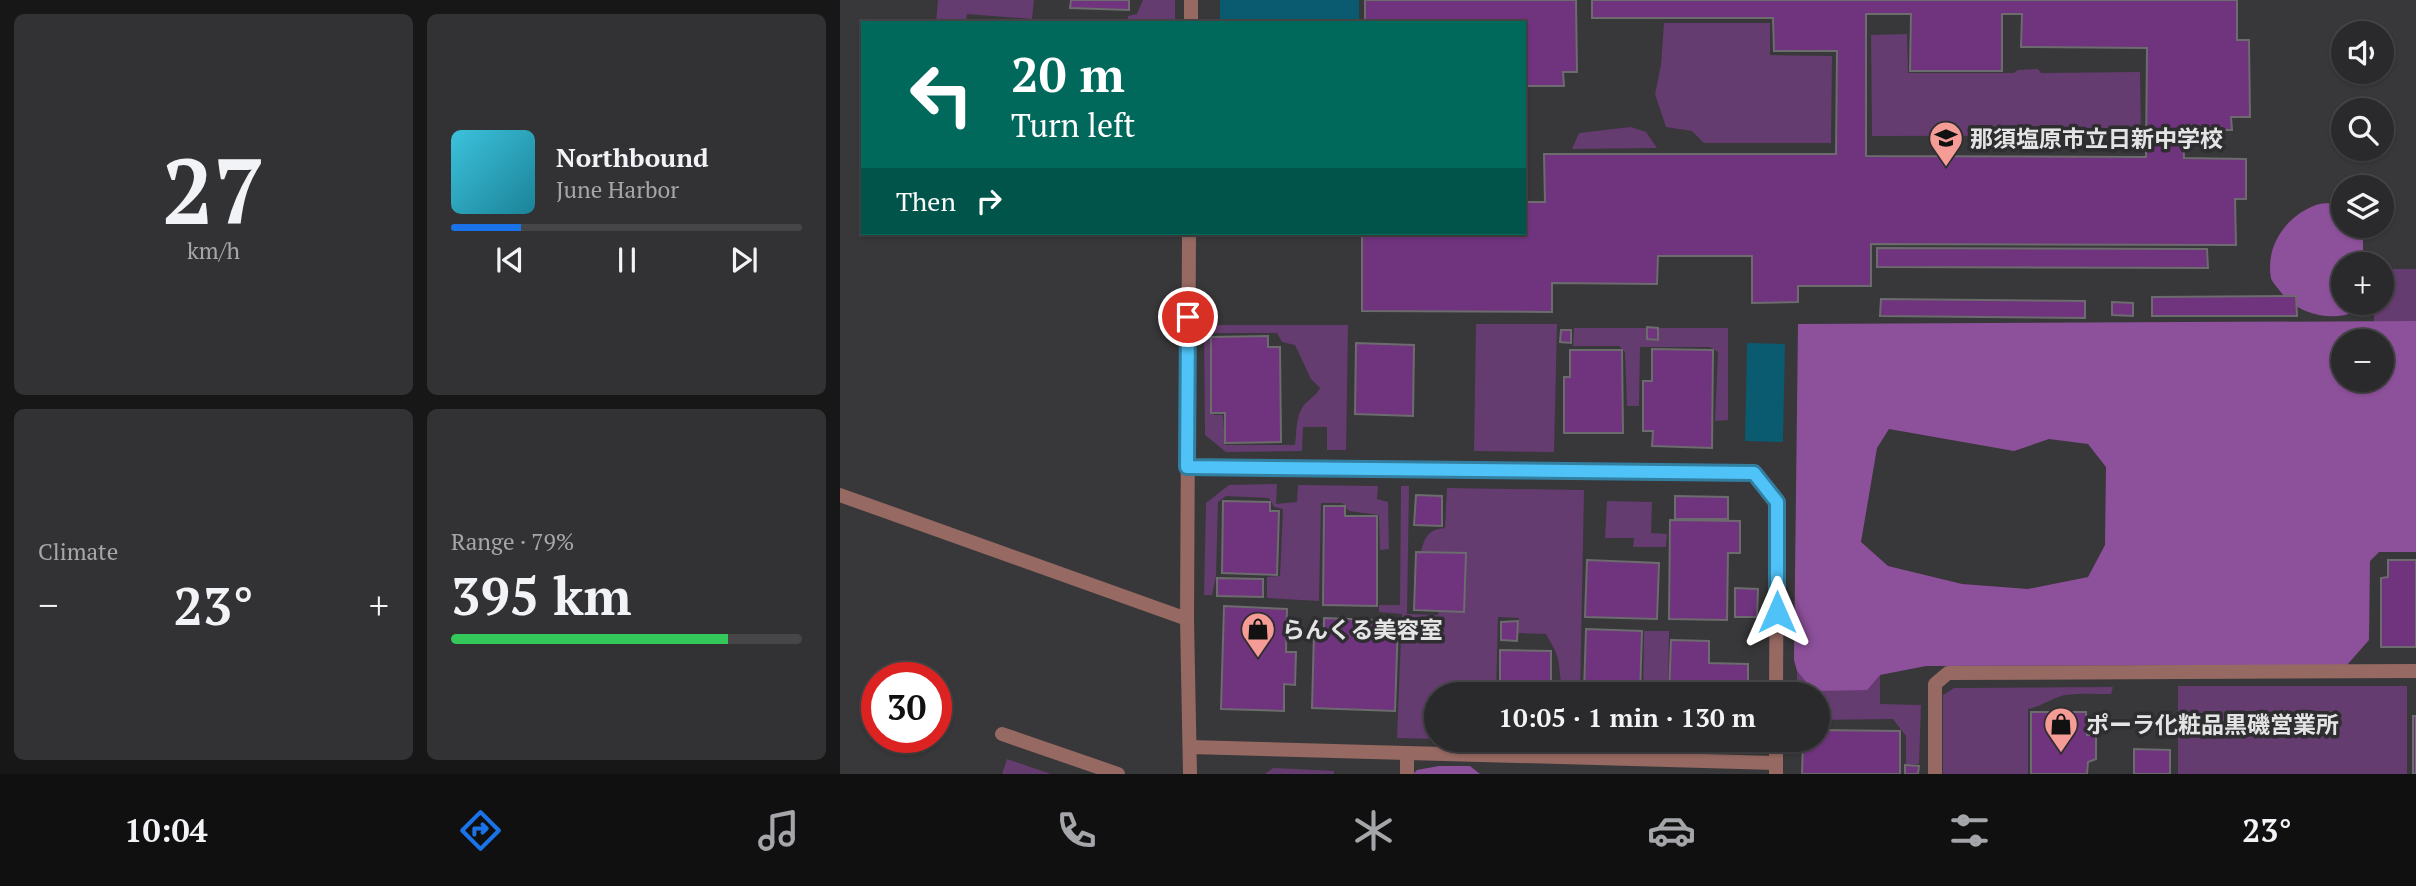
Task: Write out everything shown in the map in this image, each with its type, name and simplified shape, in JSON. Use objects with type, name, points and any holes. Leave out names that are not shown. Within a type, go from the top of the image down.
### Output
[{"type":"street","points":[[1191,0],[1191,21]]},
{"type":"street","points":[[1189,235],[1187,619],[1191,774]]},
{"type":"street","points":[[1187,467],[1754,473],[1777,502],[1776,682]]},
{"type":"street","points":[[840,495],[1187,619]]},
{"type":"street","points":[[1935,774],[1935,684],[1948,673],[2416,671]]},
{"type":"street","points":[[1002,734],[1118,774]]},
{"type":"street","points":[[1190,747],[1408,753],[1776,769]]},
{"type":"street","points":[[1407,774],[1408,753]]},
{"type":"shaded area","points":[[938,0],[1034,0],[1032,19],[967,14],[966,21],[936,21]]},
{"type":"shaded area","points":[[1143,0],[1175,0],[1175,21],[1127,21],[1128,16],[1137,14]]},
{"type":"shaded area","points":[[1664,23],[1770,23],[1770,55],[1832,56],[1831,143],[1704,143],[1692,131],[1666,127],[1655,94],[1661,65]]},
{"type":"shaded area","points":[[1907,34],[1908,73],[2014,73],[2018,70],[2038,69],[2041,73],[2140,72],[2141,135],[1872,136],[1871,35]]},
{"type":"shaded area","points":[[1631,127],[1646,132],[1657,148],[1572,149],[1579,133]]},
{"type":"shaded area","points":[[2319,204],[2331,204],[2331,238],[2363,238],[2363,252],[2331,252],[2331,315],[2345,315],[2341,316],[2318,315],[2307,312],[2288,300],[2271,278],[2271,255],[2280,234],[2295,217]]},
{"type":"shaded area","points":[[2394,269],[2416,269],[2416,321],[2374,322],[2374,315],[2394,315]]},
{"type":"shaded area","points":[[2416,321],[2416,552],[2379,552],[2370,561],[2369,640],[2347,665],[1926,666],[1880,675],[1867,690],[1830,691],[1830,682],[1806,682],[1797,671],[1794,660],[1798,324]],"holes":[[[1889,429],[2014,451],[2049,439],[2088,444],[2106,467],[2105,545],[2088,577],[2028,589],[1962,584],[1888,566],[1861,542],[1877,448]]]},
{"type":"shaded area","points":[[1476,324],[1557,324],[1554,452],[1474,451]]},
{"type":"shaded area","points":[[1204,325],[1348,325],[1346,450],[1327,450],[1327,427],[1303,427],[1302,451],[1226,452],[1205,435]],"holes":[[[1213,333],[1277,333],[1282,342],[1295,345],[1311,379],[1320,388],[1301,410],[1295,445],[1225,445],[1223,415],[1214,415],[1210,411],[1210,339]]]},
{"type":"shaded area","points":[[1574,328],[1728,328],[1728,420],[1715,421],[1718,352],[1710,347],[1640,347],[1639,406],[1627,406],[1625,352],[1619,346],[1573,346]]},
{"type":"shaded area","points":[[1277,484],[1276,504],[1297,502],[1298,485],[1378,486],[1377,499],[1388,502],[1389,549],[1380,550],[1379,515],[1349,511],[1342,503],[1321,503],[1319,601],[1267,598],[1267,577],[1280,576],[1283,509],[1274,507],[1269,498],[1226,496],[1218,502],[1216,576],[1212,595],[1204,595],[1206,503],[1229,485]]},
{"type":"shaded area","points":[[1401,486],[1409,486],[1407,614],[1438,615],[1439,611],[1463,612],[1421,552],[1428,535],[1445,528],[1447,488],[1584,490],[1580,682],[1562,682],[1557,656],[1546,634],[1518,633],[1519,618],[1498,617],[1496,682],[1424,682],[1424,739],[1397,738],[1402,614],[1379,612],[1379,605],[1400,605]]},
{"type":"shaded area","points":[[1607,501],[1652,502],[1651,533],[1667,534],[1666,547],[1633,547],[1634,538],[1605,538]]},
{"type":"shaded area","points":[[1644,631],[1669,631],[1668,682],[1643,682]]},
{"type":"shaded area","points":[[1797,671],[1807,682],[1797,682]]},
{"type":"shaded area","points":[[1880,675],[1880,704],[1921,705],[1919,764],[1906,765],[1906,736],[1893,719],[1830,720],[1830,687]]},
{"type":"shaded area","points":[[2178,686],[2407,686],[2407,774],[2178,774]]},
{"type":"shaded area","points":[[2113,687],[2111,694],[2065,695],[2028,709],[2028,774],[1943,774],[1943,695],[1954,688]]},
{"type":"shaded area","points":[[1007,759],[1051,774],[1002,774]]},
{"type":"shaded area","points":[[1439,766],[1470,766],[1480,774],[1413,774],[1417,770]]},
{"type":"shaded area","points":[[1273,768],[1334,771],[1334,774],[1265,774]]},
{"type":"water","points":[[1220,0],[1359,0],[1359,21],[1220,21]]},
{"type":"water","points":[[1747,343],[1785,344],[1783,442],[1745,441]]},
{"type":"building","points":[[1071,0],[1129,0],[1129,10],[1070,8]]},
{"type":"building","points":[[1365,0],[1576,0],[1577,72],[1563,72],[1564,86],[1526,86],[1526,21],[1365,21]]},
{"type":"building","points":[[1592,0],[2237,0],[2237,40],[2249,40],[2250,117],[2231,117],[2232,130],[2183,130],[2184,158],[2246,159],[2246,199],[2235,199],[2236,245],[1871,244],[1871,286],[1798,286],[1798,302],[1752,303],[1752,256],[1658,256],[1657,284],[1552,283],[1552,312],[1362,311],[1362,235],[1526,235],[1526,202],[1545,202],[1544,154],[1836,154],[1837,51],[1774,51],[1773,18],[1592,18]],"holes":[[[1866,14],[1911,14],[1910,71],[2002,71],[2002,14],[2022,14],[2021,47],[2147,48],[2146,157],[1866,156]]]},
{"type":"building","points":[[1877,248],[2207,249],[2208,268],[1877,267]]},
{"type":"building","points":[[2296,296],[2297,316],[2152,316],[2152,297]]},
{"type":"building","points":[[1881,299],[2085,301],[2085,318],[1880,316]]},
{"type":"building","points":[[2112,302],[2133,303],[2133,316],[2112,315]]},
{"type":"building","points":[[1647,327],[1658,328],[1658,340],[1647,339]]},
{"type":"building","points":[[1561,330],[1571,330],[1571,343],[1560,342]]},
{"type":"building","points":[[1268,336],[1268,347],[1280,347],[1281,442],[1225,443],[1225,413],[1211,413],[1211,337]]},
{"type":"building","points":[[1356,343],[1414,345],[1413,416],[1355,414]]},
{"type":"building","points":[[1652,349],[1713,350],[1712,448],[1652,446],[1653,431],[1643,431],[1643,381],[1652,381]]},
{"type":"building","points":[[1570,350],[1622,350],[1623,433],[1564,433],[1564,377],[1570,377]]},
{"type":"building","points":[[1416,495],[1442,496],[1442,526],[1414,525]]},
{"type":"building","points":[[1675,496],[1728,497],[1728,519],[1675,519]]},
{"type":"building","points":[[1223,501],[1270,502],[1270,511],[1279,511],[1277,575],[1222,573]]},
{"type":"building","points":[[1324,506],[1345,506],[1345,516],[1377,516],[1377,606],[1323,605]]},
{"type":"building","points":[[1670,520],[1740,521],[1740,553],[1728,553],[1727,620],[1669,619]]},
{"type":"building","points":[[1416,552],[1466,553],[1464,612],[1414,610]]},
{"type":"building","points":[[1587,560],[1659,563],[1657,619],[1585,617]]},
{"type":"building","points":[[2388,560],[2416,560],[2416,647],[2381,647],[2381,578],[2388,577]]},
{"type":"building","points":[[1217,578],[1263,579],[1263,597],[1217,596]]},
{"type":"building","points":[[1735,588],[1758,589],[1757,617],[1735,617]]},
{"type":"building","points":[[1224,606],[1287,609],[1286,652],[1296,652],[1295,685],[1284,684],[1284,711],[1221,709]]},
{"type":"building","points":[[1324,618],[1398,621],[1395,711],[1312,708],[1314,631],[1324,632]]},
{"type":"building","points":[[1518,621],[1517,641],[1501,640],[1501,622]]},
{"type":"building","points":[[1586,629],[1642,631],[1640,682],[1584,682]]},
{"type":"building","points":[[1671,640],[1709,641],[1709,663],[1748,664],[1748,682],[1669,682]]},
{"type":"building","points":[[1500,650],[1551,651],[1551,682],[1500,682]]},
{"type":"building","points":[[2031,712],[2086,712],[2087,735],[2096,735],[2096,759],[2088,762],[2087,774],[2031,774]]},
{"type":"building","points":[[2413,716],[2416,716],[2416,774],[2413,774]]},
{"type":"building","points":[[1830,730],[1900,731],[1900,774],[1802,774],[1803,752],[1830,752]]},
{"type":"building","points":[[2134,749],[2170,750],[2170,774],[2134,774]]},
{"type":"building","points":[[1905,765],[1919,766],[1918,774],[1905,774]]},
{"type":"place","name":"那須塩原市立日新中学校","points":[[1946,168]]},
{"type":"place","name":"らんくる美容室","points":[[1258,659]]},
{"type":"place","name":"ポーラ化粧品黒磯営業所","points":[[2061,754]]},
{"type":"route","points":[[1188,317],[1187,467],[1754,473],[1777,502],[1777,612]]}]
